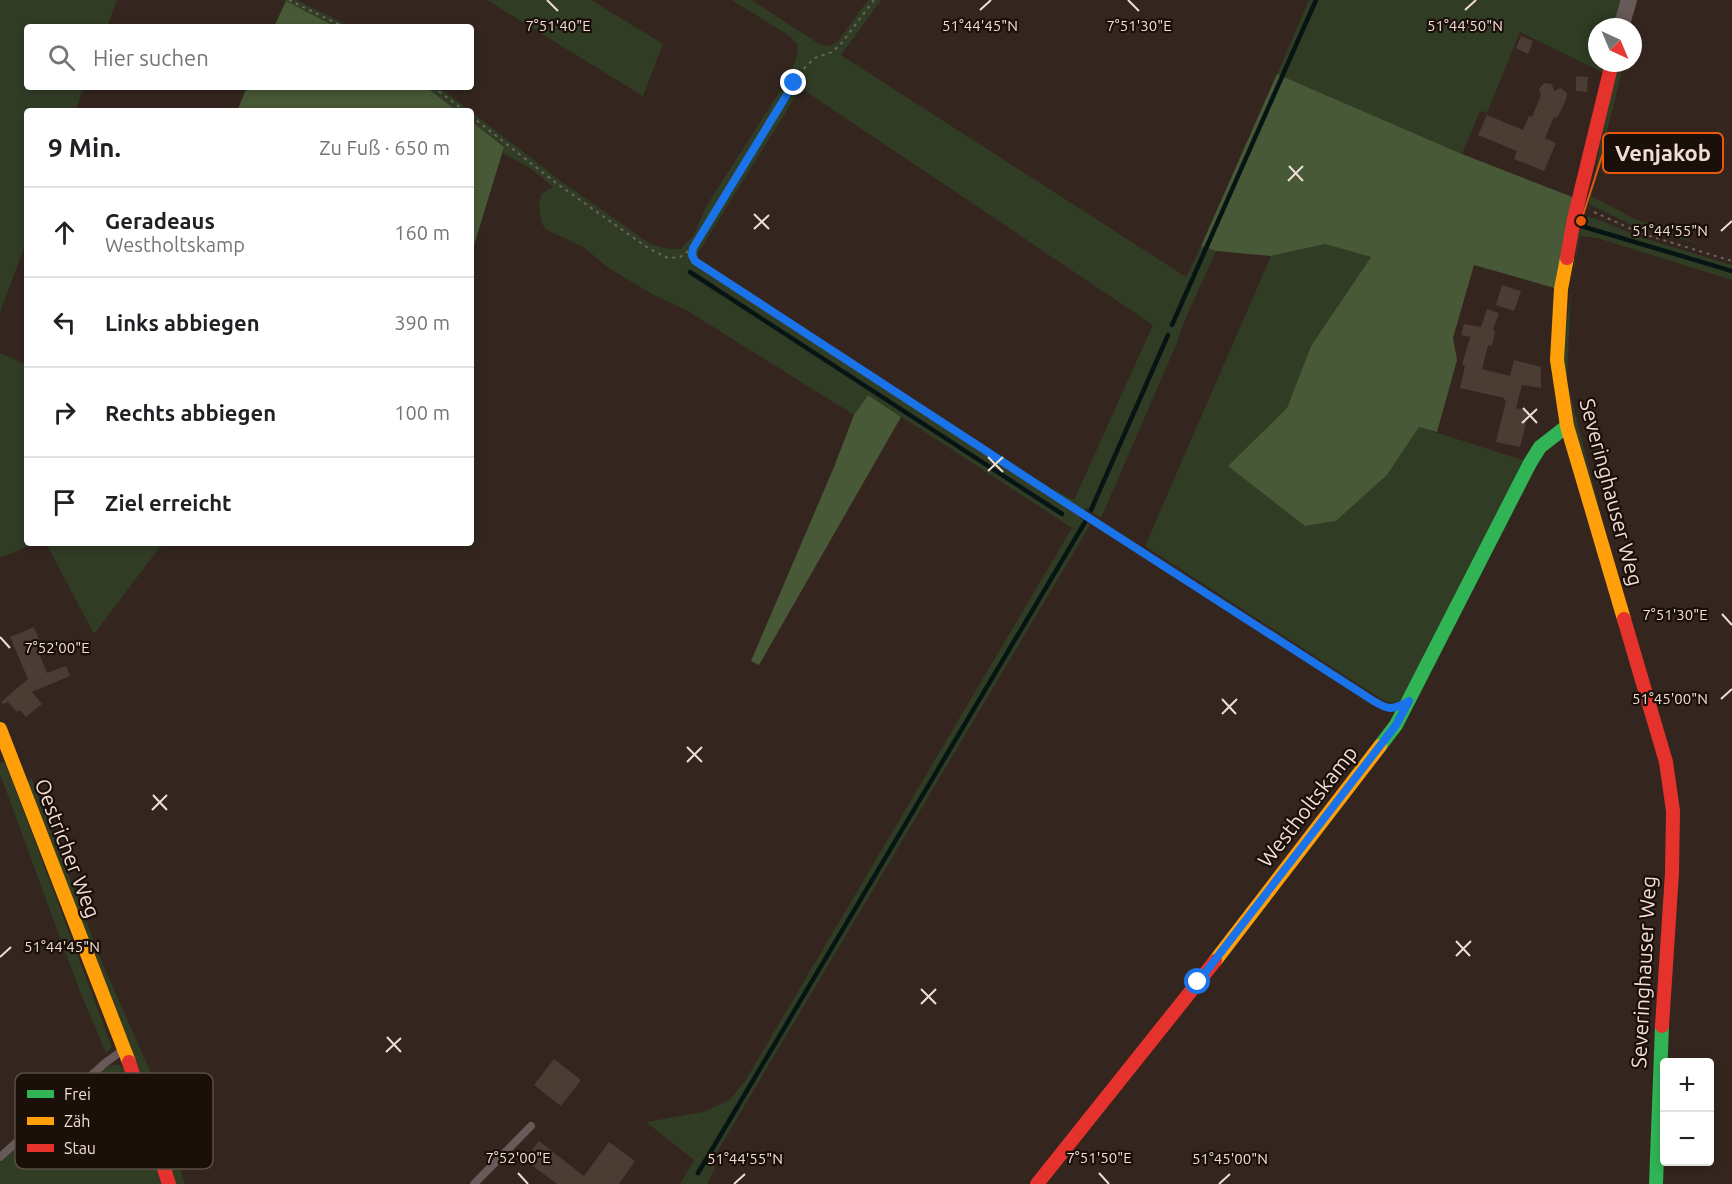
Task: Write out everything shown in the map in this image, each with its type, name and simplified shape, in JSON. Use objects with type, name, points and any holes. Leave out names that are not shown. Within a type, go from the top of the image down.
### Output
[{"type":"street","points":[[1624,18],[1629,0]]},
{"type":"street","name":"Severinghauser Weg","points":[[1610,72],[1577,207],[1561,289],[1557,360],[1567,426],[1666,762],[1673,811],[1672,873],[1660,1066],[1656,1184]]},
{"type":"street","name":"Westholtskamp","points":[[1037,1184],[1205,973],[1396,725],[1530,463],[1540,447],[1567,426]]},
{"type":"street","name":"Oestricher Weg","points":[[0,729],[132,1073]]},
{"type":"street","name":"Oestricher Weg","points":[[165,1169],[169,1184]]},
{"type":"lane","points":[[94,1073],[124,1050]]},
{"type":"lane","points":[[474,1184],[531,1126]]},
{"type":"lane","points":[[0,1157],[15,1144]]},
{"type":"path","points":[[290,0],[338,24]]},
{"type":"path","points":[[474,118],[556,183],[648,248],[668,258],[680,257],[693,248],[806,66],[815,58],[832,51],[841,44],[874,0]]},
{"type":"path","points":[[437,90],[461,108]]},
{"type":"path","points":[[1577,207],[1602,214],[1640,233],[1732,261]]},
{"type":"path","points":[[693,248],[692,255],[695,261],[704,269],[1386,708]]},
{"type":"green space","points":[[0,0],[117,0],[108,24],[24,24],[24,90],[83,90],[76,108],[24,108],[24,248],[0,312]]},
{"type":"green space","points":[[283,0],[296,0],[346,24],[330,24]]},
{"type":"green space","points":[[487,0],[591,0],[663,44],[643,96]]},
{"type":"green space","points":[[732,0],[751,0],[821,45],[830,46],[838,41],[868,0],[881,0],[841,55],[1186,277],[1201,246],[1216,251],[1101,518],[1086,508],[1079,517],[1090,525],[711,1162],[715,1168],[707,1184],[680,1184],[694,1160],[646,1122],[704,1112],[729,1100],[745,1081],[1072,528],[868,395],[854,415],[686,310],[654,295],[607,267],[585,248],[545,229],[541,221],[539,205],[541,194],[553,187],[530,168],[503,153],[504,147],[474,123],[474,114],[562,182],[652,245],[681,249],[693,236],[707,205],[789,77],[796,59],[798,45],[788,35]],"holes":[[[801,88],[1153,325],[1074,500],[1047,486],[889,386],[698,259],[698,253]]]},
{"type":"green space","points":[[1309,0],[1626,0],[1621,18],[1588,18],[1588,65],[1520,32],[1487,113],[1480,111],[1462,154],[1277,74]]},
{"type":"green space","points":[[286,1],[330,24],[275,24]]},
{"type":"green space","points":[[1614,72],[1622,72],[1591,196],[1633,218],[1703,245],[1632,225],[1589,204]]},
{"type":"green space","points":[[1277,74],[1462,154],[1575,198],[1558,289],[1474,265],[1453,338],[1457,360],[1437,432],[1419,427],[1387,475],[1336,521],[1305,526],[1228,466],[1287,408],[1311,346],[1371,257],[1325,244],[1271,256],[1216,251],[1201,246]]},
{"type":"green space","points":[[246,90],[430,90],[453,108],[238,108]]},
{"type":"green space","points":[[430,90],[443,90],[466,108],[453,108]]},
{"type":"green space","points":[[474,123],[504,147],[474,245]]},
{"type":"green space","points":[[1586,216],[1643,238],[1732,265],[1732,280],[1597,238],[1580,236],[1572,285],[1581,217]]},
{"type":"green space","points":[[1325,244],[1371,257],[1311,346],[1287,408],[1229,465],[1305,526],[1336,521],[1387,475],[1419,427],[1526,461],[1405,699],[1393,703],[1383,700],[1145,546],[1271,256]]},
{"type":"green space","points":[[1571,290],[1567,381],[1678,820],[1578,444],[1561,363]]},
{"type":"green space","points":[[0,353],[24,364],[24,546],[29,546],[0,558]]},
{"type":"green space","points":[[868,395],[901,417],[759,665],[751,661],[854,415]]},
{"type":"green space","points":[[48,546],[161,546],[94,634]]},
{"type":"green space","points":[[5,762],[112,1047],[106,1053],[79,989],[0,774],[0,763]]},
{"type":"green space","points":[[31,778],[103,965],[151,1073],[133,1073],[26,783]]},
{"type":"green space","points":[[110,1065],[118,1065],[124,1068],[126,1073],[100,1073]]},
{"type":"green space","points":[[15,1148],[15,1169],[159,1169],[164,1184],[0,1184],[0,1162]]},
{"type":"green space","points":[[168,1169],[181,1169],[185,1184],[174,1184]]},
{"type":"building","points":[[1521,36],[1533,41],[1528,54],[1516,48]]},
{"type":"building","points":[[1576,76],[1588,77],[1587,92],[1576,91]]},
{"type":"building","points":[[1544,83],[1552,84],[1554,91],[1561,88],[1567,93],[1566,100],[1557,118],[1554,117],[1545,138],[1556,143],[1544,171],[1514,159],[1517,151],[1478,135],[1487,115],[1523,130],[1529,116],[1532,117],[1541,95],[1539,89]]},
{"type":"building","points":[[1502,285],[1521,291],[1514,311],[1496,305]]},
{"type":"building","points":[[1487,309],[1499,313],[1493,330],[1495,331],[1492,346],[1488,345],[1482,369],[1510,376],[1514,360],[1541,367],[1541,388],[1522,385],[1516,408],[1529,411],[1520,447],[1496,442],[1506,401],[1504,398],[1460,388],[1465,366],[1462,365],[1470,337],[1461,335],[1464,324],[1481,327]]},
{"type":"building","points":[[34,627],[39,639],[34,641],[47,673],[66,666],[70,676],[32,692],[42,704],[26,717],[20,710],[17,712],[8,702],[3,704],[1,702],[28,679],[10,637]]},
{"type":"building","points":[[554,1059],[581,1080],[561,1106],[534,1085]]},
{"type":"building","points":[[539,1141],[584,1176],[609,1142],[635,1161],[619,1184],[557,1184],[525,1160]]},
{"type":"waterway","points":[[1172,325],[1316,0]]},
{"type":"waterway","points":[[1581,226],[1732,271]]},
{"type":"waterway","points":[[690,272],[1062,514]]},
{"type":"waterway","points":[[1091,510],[1168,335]]},
{"type":"waterway","points":[[698,1173],[1085,522]]},
{"type":"traffic: fast","points":[[1380,746],[1396,725],[1530,463],[1540,447],[1567,426]]},
{"type":"traffic: fast","points":[[1656,1184],[1662,1026]]},
{"type":"traffic: slow","points":[[1567,258],[1561,289],[1557,360],[1567,426],[1624,619]]},
{"type":"traffic: slow","points":[[0,729],[129,1062]]},
{"type":"traffic: slow","points":[[1215,961],[1380,746]]},
{"type":"traffic: jam","points":[[1567,258],[1574,219],[1610,72]]},
{"type":"traffic: jam","points":[[1624,619],[1666,762],[1673,811],[1672,873],[1662,1026]]},
{"type":"traffic: jam","points":[[1037,1184],[1215,961]]},
{"type":"traffic: jam","points":[[129,1062],[133,1073]]},
{"type":"traffic: jam","points":[[164,1169],[169,1184]]},
{"type":"place","name":"Venjakob","points":[[1581,221]]},
{"type":"route","points":[[794,83],[693,248],[692,255],[695,261],[704,269],[1372,700],[1386,708],[1396,708],[1409,701],[1396,725],[1198,982]]}]
